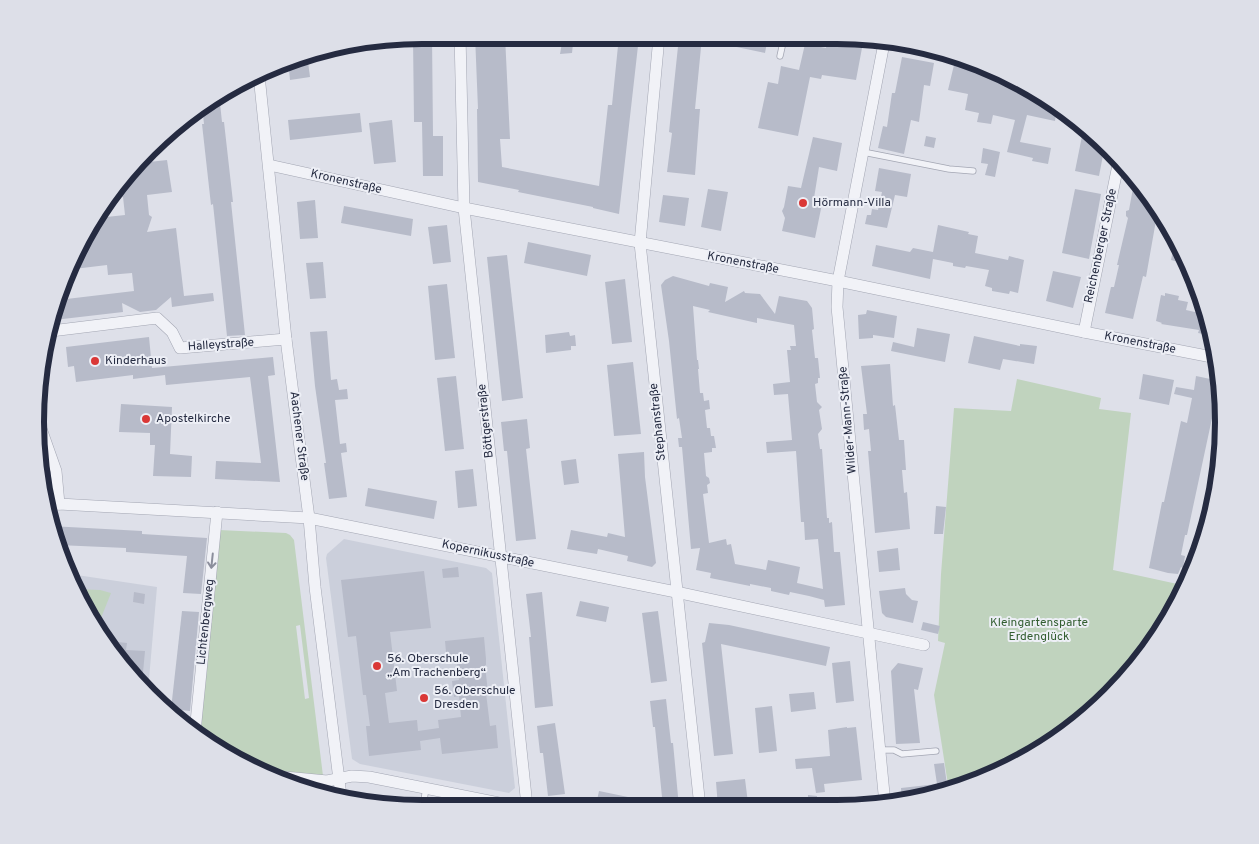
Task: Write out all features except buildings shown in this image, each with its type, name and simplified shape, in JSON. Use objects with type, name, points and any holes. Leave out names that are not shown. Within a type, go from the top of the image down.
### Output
[{"type":"street","name":"Böttgerstraße","points":[[460,44],[464,208],[526,800]]},
{"type":"street","name":"Stephanstraße","points":[[659,44],[640,244],[699,800]]},
{"type":"street","name":"Wilder-Mann-Straße","points":[[883,47],[838,280],[837,307],[884,797]]},
{"type":"street","name":"Aachener Straße","points":[[260,81],[286,339],[309,518],[316,595],[340,791]]},
{"type":"street","name":"Kronenstraße","points":[[269,165],[640,244],[838,280],[1209,357]]},
{"type":"street","name":"Reichenberger Straße","points":[[1084,332],[1117,169]]},
{"type":"street","name":"Halleystraße","points":[[55,330],[157,318],[172,332],[180,348],[286,339]]},
{"type":"street","points":[[45,439],[56,471],[59,504]]},
{"type":"street","name":"Kopernikusstraße","points":[[53,504],[309,518],[676,592],[924,645]]},
{"type":"street","name":"Lichtenbergweg","points":[[196,725],[217,512]]},
{"type":"street","points":[[295,778],[327,781],[352,776],[369,777],[485,800]]},
{"type":"lane","points":[[780,56],[783,44]]},
{"type":"lane","points":[[863,152],[949,169],[973,170]]},
{"type":"lane","points":[[879,750],[894,750],[902,754],[936,750]]},
{"type":"lane","points":[[424,800],[426,788]]},
{"type":"shaded area","name":"56. Oberschule Dresden","points":[[344,539],[486,568],[492,573],[515,788],[509,793],[360,764],[352,759],[326,558],[327,554]]},
{"type":"shaded area","points":[[77,575],[157,587],[149,682],[107,632],[94,611]]},
{"type":"green space","name":"Kleingartensparte Erdenglück","points":[[1017,379],[1101,398],[1099,409],[1131,413],[1113,570],[1178,584],[1165,611],[1137,652],[1086,706],[1047,737],[1026,750],[982,771],[948,783],[934,695],[945,643],[938,641],[941,574],[954,408],[1011,411]]},
{"type":"green space","points":[[219,530],[286,533],[294,540],[323,776],[277,771],[233,750],[199,727]],"holes":[[[300,625],[309,698],[305,699],[296,626]]]},
{"type":"green space","points":[[83,589],[100,590],[111,593],[100,621]]},
{"type":"place","name":"Hörmann-Villa","points":[[803,203]]},
{"type":"place","name":"Kinderhaus","points":[[95,361]]},
{"type":"place","name":"Apostelkirche","points":[[146,419]]},
{"type":"place","name":"56. Oberschule „Am Trachenberg“","points":[[377,666]]},
{"type":"place","name":"56. Oberschule Dresden","points":[[424,698]]}]
